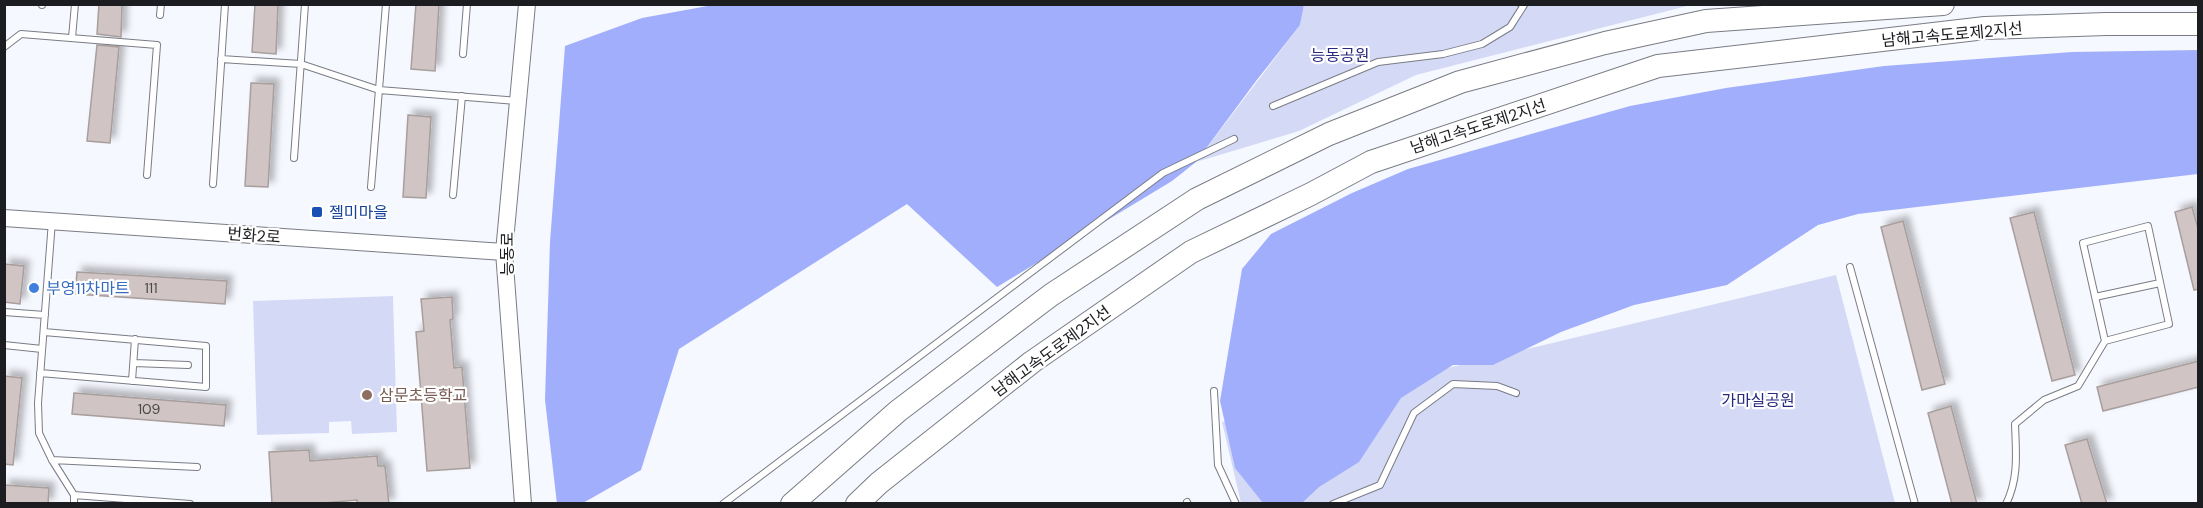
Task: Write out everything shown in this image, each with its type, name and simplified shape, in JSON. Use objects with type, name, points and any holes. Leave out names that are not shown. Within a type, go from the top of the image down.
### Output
[{"type":"highway","name":"남해고속도로제2지선","points":[[792,504],[898,411],[1051,295],[1197,199],[1329,134],[1460,82],[1605,43],[1706,21],[1943,4]]},
{"type":"highway","name":"남해고속도로제2지선","points":[[857,504],[879,483],[1032,362],[1191,252],[1371,162],[1658,66],[1985,28],[2199,24]]},
{"type":"street","name":"능동로","points":[[523,504],[504,252],[527,4]]},
{"type":"street","name":"번화2로","points":[[4,218],[504,252]]},
{"type":"lane","points":[[72,38],[75,4]]},
{"type":"lane","points":[[160,15],[161,4]]},
{"type":"lane","points":[[213,184],[225,4]]},
{"type":"lane","points":[[294,158],[305,4]]},
{"type":"lane","points":[[371,187],[386,4]]},
{"type":"lane","points":[[463,54],[467,4]]},
{"type":"lane","points":[[1273,106],[1371,65],[1443,54],[1482,44],[1510,27],[1523,5]]},
{"type":"lane","points":[[4,47],[21,34],[157,45],[147,175]]},
{"type":"lane","points":[[221,59],[301,64],[379,90],[519,101]]},
{"type":"lane","points":[[453,195],[462,96]]},
{"type":"lane","points":[[723,504],[1163,173],[1234,139]]},
{"type":"lane","points":[[52,221],[38,403],[39,434],[74,495],[74,504]]},
{"type":"lane","points":[[2006,504],[2012,492],[2017,464],[2015,424],[2044,400],[2078,386],[2105,342],[2169,324],[2148,226],[2083,243],[2105,342]]},
{"type":"lane","points":[[1850,267],[1915,504]]},
{"type":"lane","points":[[2095,297],[2160,283]]},
{"type":"lane","points":[[4,312],[45,315]]},
{"type":"lane","points":[[40,373],[206,387],[206,346],[44,332]]},
{"type":"lane","points":[[132,381],[135,339]]},
{"type":"lane","points":[[4,345],[42,349]]},
{"type":"lane","points":[[134,363],[188,364]]},
{"type":"lane","points":[[1333,504],[1380,485],[1414,413],[1454,384],[1497,386],[1516,393]]},
{"type":"lane","points":[[1214,391],[1218,465],[1236,504]]},
{"type":"lane","points":[[52,460],[197,467]]},
{"type":"lane","points":[[74,495],[190,504]]},
{"type":"green space","name":"능동공원","points":[[1304,5],[1691,5],[1416,75],[1299,131],[1196,162],[1300,25]]},
{"type":"green space","name":"가마실공원","points":[[1836,275],[1895,503],[1241,503],[1222,422]]},
{"type":"green space","points":[[393,296],[397,432],[352,434],[351,421],[329,422],[329,433],[257,435],[253,301]]},
{"type":"shaded area","points":[[713,5],[1304,5],[1300,25],[1196,162],[1172,181],[997,287],[907,204],[679,349],[641,470],[583,503],[557,504],[545,400],[550,242],[565,46],[642,18]]},
{"type":"shaded area","points":[[2198,50],[2198,174],[1858,214],[1818,225],[1727,285],[1634,305],[1561,332],[1493,365],[1453,365],[1401,398],[1359,462],[1319,487],[1302,503],[1263,503],[1235,468],[1220,401],[1242,269],[1271,234],[1352,193],[1408,169],[1630,106],[1726,88],[1884,66],[2072,52]]},
{"type":"building","points":[[99,4],[122,4],[121,37],[97,34]]},
{"type":"building","points":[[255,4],[278,4],[276,54],[252,52]]},
{"type":"building","points":[[416,4],[439,4],[435,71],[411,69]]},
{"type":"building","points":[[97,45],[119,47],[110,143],[87,141]]},
{"type":"building","points":[[251,83],[274,84],[268,187],[245,186]]},
{"type":"building","points":[[408,115],[431,117],[426,198],[403,197]]},
{"type":"building","points":[[2192,207],[2199,232],[2199,289],[2194,290],[2175,212]]},
{"type":"building","points":[[2034,212],[2075,375],[2052,381],[2010,218]]},
{"type":"building","points":[[1903,221],[1945,384],[1922,390],[1881,227]]},
{"type":"building","points":[[4,264],[24,266],[20,304],[4,302]]},
{"type":"building","points":[[77,272],[227,281],[225,304],[75,294]]},
{"type":"building","points":[[452,297],[453,319],[450,320],[454,368],[462,367],[470,468],[427,471],[416,332],[424,331],[421,299]]},
{"type":"building","points":[[2199,361],[2199,387],[2103,411],[2097,387]]},
{"type":"building","points":[[4,376],[22,378],[13,465],[4,464]]},
{"type":"building","points":[[74,393],[226,405],[224,426],[72,414]]},
{"type":"building","points":[[1951,406],[1977,504],[1952,504],[1928,413]]},
{"type":"building","points":[[2087,439],[2107,504],[2082,504],[2065,445]]},
{"type":"building","points":[[309,450],[310,461],[377,456],[378,466],[385,466],[389,504],[357,504],[357,500],[311,504],[272,504],[269,452]]},
{"type":"building","points":[[4,485],[49,488],[48,504],[4,504]]},
{"type":"place","name":"젤미마을","points":[[317,212]]},
{"type":"place","name":"부영11차마트","points":[[34,288]]},
{"type":"place","name":"삼문초등학교","points":[[367,395]]}]
